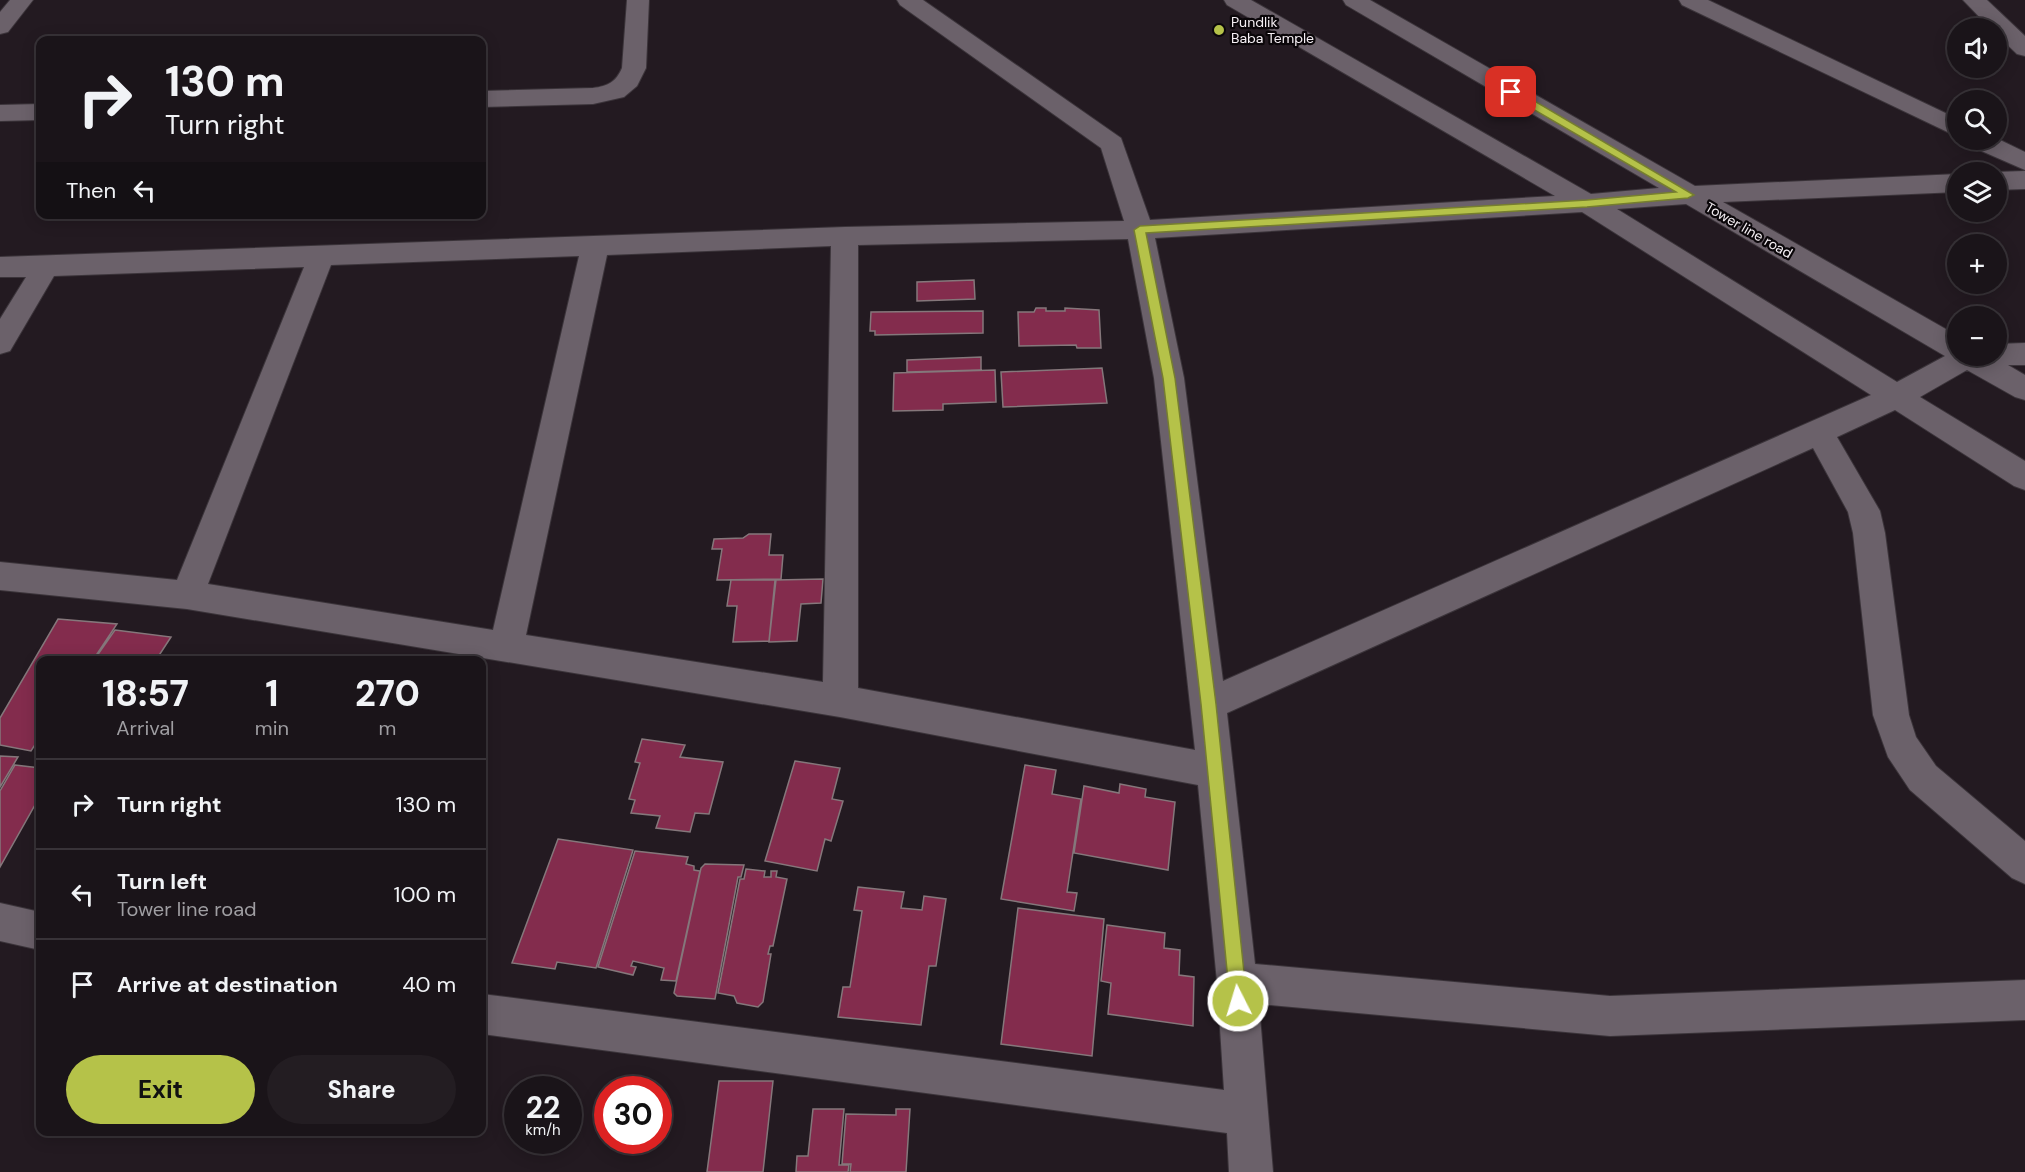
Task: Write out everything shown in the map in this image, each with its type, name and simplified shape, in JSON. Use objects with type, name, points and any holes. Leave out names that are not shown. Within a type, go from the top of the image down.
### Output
[{"type":"street","points":[[0,27],[22,0]]},
{"type":"street","points":[[486,99],[593,96],[615,92],[629,81],[634,68],[638,0]]},
{"type":"street","points":[[908,0],[1112,144],[1140,230],[1169,378],[1208,704],[1237,982],[1251,1172]]},
{"type":"street","points":[[1235,0],[1587,203],[2025,477]]},
{"type":"street","name":"Tower line road","points":[[1353,0],[1947,344]]},
{"type":"street","points":[[1690,0],[1947,124]]},
{"type":"street","points":[[1974,0],[2025,49]]},
{"type":"street","points":[[0,113],[36,112]]},
{"type":"street","points":[[2000,150],[2025,162]]},
{"type":"street","points":[[2007,181],[2025,180]]},
{"type":"street","points":[[0,267],[845,236],[1140,230],[1688,195],[1947,183]]},
{"type":"street","points":[[840,701],[845,236]]},
{"type":"street","points":[[506,647],[595,246]]},
{"type":"street","points":[[187,595],[321,257]]},
{"type":"street","points":[[0,343],[46,267]]},
{"type":"street","points":[[2007,355],[2025,354]]},
{"type":"street","points":[[1208,704],[1819,432],[1894,397],[1949,366]]},
{"type":"street","points":[[1985,366],[2025,389]]},
{"type":"street","points":[[1819,432],[1864,510],[1869,533],[1891,715],[1902,745],[1923,778],[2025,865]]},
{"type":"street","points":[[0,576],[187,595],[840,701],[1215,771]]},
{"type":"street","points":[[0,922],[36,930]]},
{"type":"street","points":[[1237,982],[1610,1016],[2025,1000]]},
{"type":"street","points":[[486,1015],[1247,1114]]},
{"type":"building","points":[[974,280],[975,299],[917,301],[917,282]]},
{"type":"building","points":[[1036,308],[1046,308],[1046,311],[1065,311],[1065,308],[1099,310],[1101,348],[1077,348],[1076,345],[1019,346],[1018,312],[1034,312]]},
{"type":"building","points":[[983,311],[983,333],[875,335],[875,331],[870,331],[871,312]]},
{"type":"building","points":[[981,357],[981,370],[907,372],[907,360]]},
{"type":"building","points":[[1102,368],[1107,403],[1003,407],[1001,372]]},
{"type":"building","points":[[995,370],[996,402],[943,404],[943,410],[893,411],[894,373]]},
{"type":"building","points":[[749,534],[771,534],[769,555],[783,555],[781,579],[717,580],[722,549],[712,549],[714,539],[743,538]]},
{"type":"building","points":[[823,579],[821,603],[801,604],[797,641],[769,642],[776,580]]},
{"type":"building","points":[[731,580],[775,580],[769,641],[733,642],[737,606],[727,606]]},
{"type":"building","points":[[58,619],[117,624],[96,656],[36,656]]},
{"type":"building","points":[[115,630],[171,637],[159,656],[97,656]]},
{"type":"building","points":[[36,657],[36,743],[31,751],[0,745],[0,718]]},
{"type":"building","points":[[642,739],[685,745],[680,757],[723,762],[709,814],[695,813],[690,832],[656,828],[660,816],[631,813],[635,800],[629,799],[640,763],[635,762]]},
{"type":"building","points":[[0,756],[18,757],[0,787]]},
{"type":"building","points":[[795,761],[840,768],[832,799],[843,801],[831,841],[825,839],[817,871],[765,861]]},
{"type":"building","points":[[15,765],[36,768],[36,803],[0,867],[0,791]]},
{"type":"building","points":[[1025,765],[1056,770],[1052,794],[1081,799],[1067,892],[1077,893],[1074,911],[1001,899]]},
{"type":"building","points":[[1120,784],[1146,789],[1145,797],[1175,802],[1168,870],[1074,853],[1084,786],[1119,793]]},
{"type":"building","points":[[558,839],[633,850],[596,968],[557,962],[555,969],[512,963]]},
{"type":"building","points":[[635,851],[688,857],[686,864],[700,871],[676,981],[661,980],[664,968],[633,961],[631,966],[636,967],[633,975],[598,967]]},
{"type":"building","points":[[705,864],[744,865],[741,877],[738,877],[715,999],[677,996],[674,993],[701,868]]},
{"type":"building","points":[[746,869],[765,871],[764,877],[771,877],[771,871],[777,871],[776,877],[787,879],[773,946],[770,946],[768,954],[771,954],[763,1002],[758,1007],[737,1003],[734,996],[718,993],[740,879],[744,879]]},
{"type":"building","points":[[858,887],[904,892],[901,908],[922,910],[924,896],[946,899],[936,966],[929,966],[921,1025],[838,1017],[843,987],[850,987],[862,911],[854,910]]},
{"type":"building","points":[[1018,908],[1104,919],[1092,1056],[1001,1044]]},
{"type":"building","points":[[1107,925],[1165,933],[1164,948],[1180,950],[1179,975],[1194,977],[1193,1026],[1108,1014],[1111,983],[1101,981]]},
{"type":"building","points":[[719,1081],[773,1081],[763,1172],[707,1172]]},
{"type":"building","points":[[813,1109],[844,1109],[839,1165],[849,1165],[848,1172],[796,1172],[797,1156],[808,1156]]},
{"type":"building","points":[[896,1109],[910,1109],[906,1172],[850,1172],[851,1164],[842,1164],[846,1114],[896,1115]]},
{"type":"place","name":"Pundlik Baba Temple","points":[[1219,30]]},
{"type":"route","points":[[1238,1001],[1208,704],[1169,378],[1140,230],[1688,195],[1511,92]]}]
